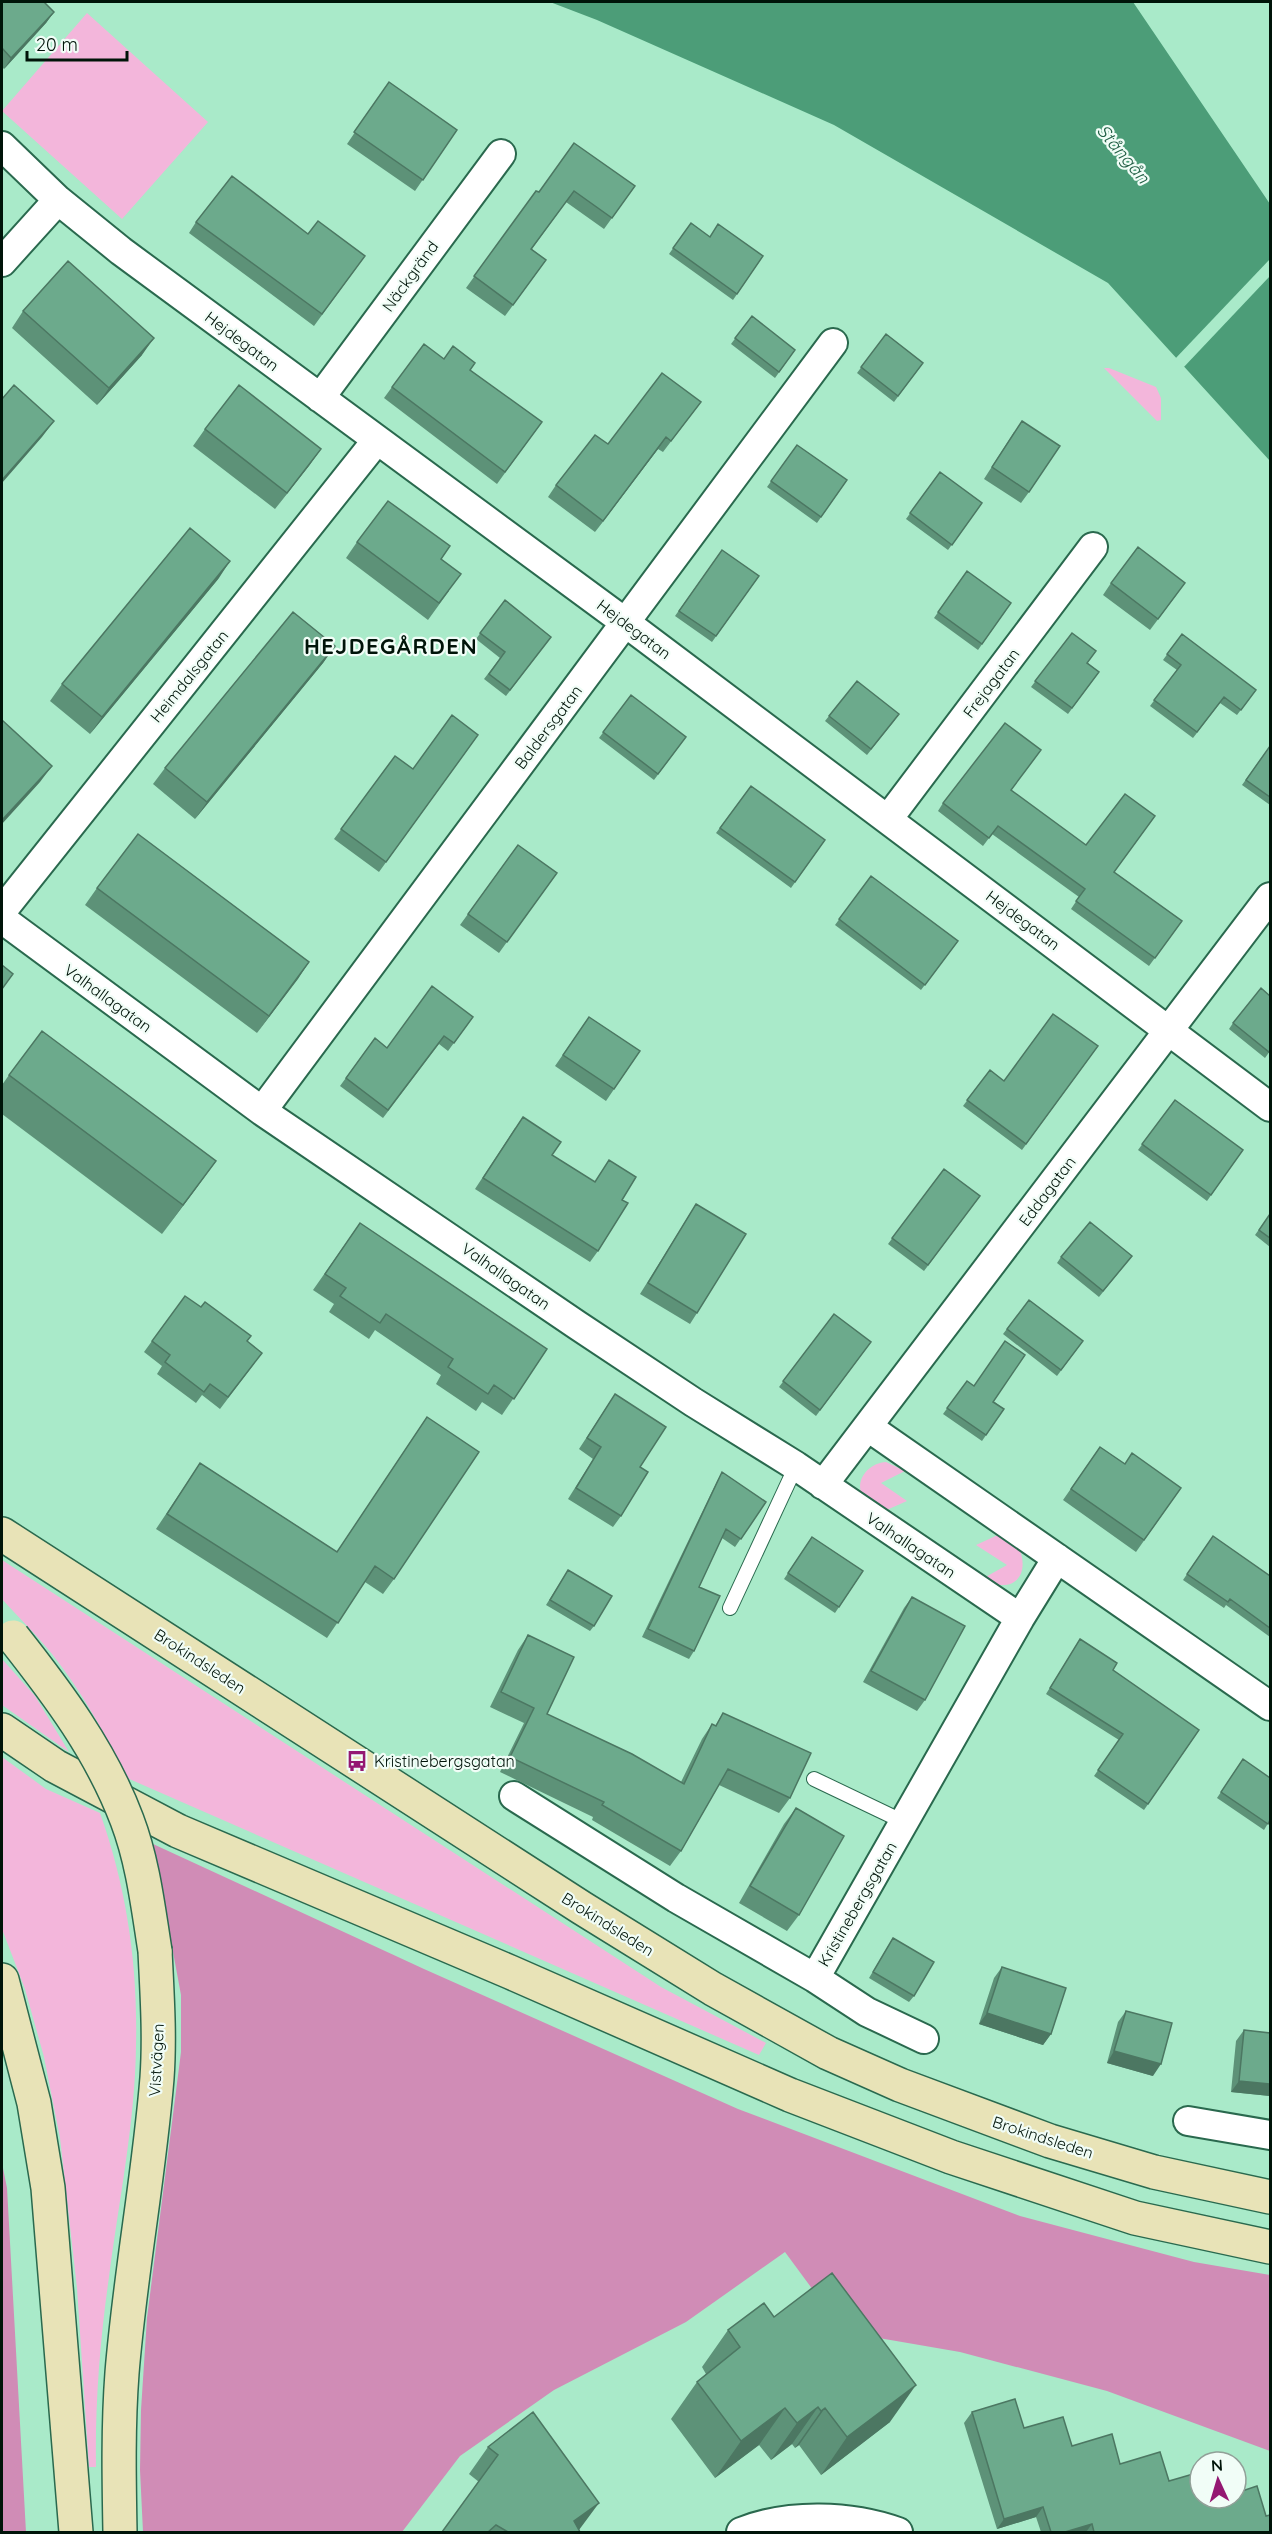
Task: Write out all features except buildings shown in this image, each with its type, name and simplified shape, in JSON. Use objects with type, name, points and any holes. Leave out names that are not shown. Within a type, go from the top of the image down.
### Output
[{"type":"main road","name":"Brokindsleden","points":[[2,1534],[582,1908],[713,1989],[828,2053],[900,2085],[1050,2141],[1154,2172],[1270,2197]]},
{"type":"main road","name":"Vistvägen","points":[[7,1632],[58,1694],[83,1730],[128,1820],[145,1887],[155,1951],[158,2021],[157,2076],[122,2373],[118,2460],[120,2532]]},
{"type":"main road","points":[[2,1730],[56,1766],[178,1831],[510,1972],[790,2095],[951,2157],[1135,2218],[1270,2247]]},
{"type":"main road","points":[[2,1980],[34,2103],[48,2188],[76,2532]]},
{"type":"street","name":"Hejdegatan","points":[[2,146],[58,200],[130,258],[626,623],[1270,1107]]},
{"type":"street","name":"Näckgränd","points":[[320,398],[501,154]]},
{"type":"street","points":[[2,262],[58,200]]},
{"type":"street","name":"Baldersgatan","points":[[262,1111],[833,344]]},
{"type":"street","name":"Heimdalsgatan","points":[[2,911],[377,440]]},
{"type":"street","name":"Frejagatan","points":[[888,819],[1093,548]]},
{"type":"street","name":"Eddagatan","points":[[823,1485],[1270,897]]},
{"type":"street","name":"Valhallagatan","points":[[2,920],[262,1111],[577,1325],[693,1402],[796,1466],[1020,1618]]},
{"type":"street","points":[[868,1427],[1270,1706]]},
{"type":"street","name":"Kristinebergsgatan","points":[[514,1796],[676,1898],[815,1978],[1020,1618],[1057,1558]]},
{"type":"street","points":[[815,1978],[867,2012],[924,2039]]},
{"type":"street","points":[[1188,2121],[1270,2135]]},
{"type":"street","points":[[741,2532],[781,2522],[835,2520],[864,2523],[898,2532]]},
{"type":"lane","points":[[730,1608],[796,1466]]},
{"type":"lane","points":[[814,1779],[904,1822]]},
{"type":"shaded area","points":[[87,13],[208,122],[122,219],[2,111]]},
{"type":"shaded area","points":[[1104,368],[1156,387],[1161,398],[1161,420],[1157,421]]},
{"type":"shaded area","points":[[886,1462],[905,1471],[881,1483],[907,1501],[882,1512],[866,1502],[860,1488],[867,1470]]},
{"type":"shaded area","points":[[1000,1534],[1017,1543],[1021,1554],[1023,1565],[1021,1573],[1011,1584],[993,1584],[982,1579],[1007,1565],[976,1545]]},
{"type":"shaded area","points":[[2,1560],[661,1987],[766,2043],[759,2055],[127,1778],[102,1730],[63,1668],[2,1599]]},
{"type":"shaded area","points":[[2,1659],[35,1696],[69,1752],[2,1705]]},
{"type":"shaded area","points":[[2,1757],[46,1789],[100,1813],[124,1899],[133,1957],[136,2046],[133,2104],[101,2348],[97,2395],[96,2467],[89,2467],[77,2288],[60,2138],[44,2057],[25,1989],[2,1929]]},
{"type":"shaded area","points":[[153,1844],[424,1969],[738,2109],[1020,2216],[1194,2262],[1270,2275],[1270,2451],[1107,2391],[960,2352],[844,2332],[785,2252],[686,2322],[554,2390],[460,2456],[402,2532],[143,2532],[140,2470],[141,2410],[147,2318],[181,2052],[181,1995]]},
{"type":"shaded area","points":[[2,2163],[7,2188],[26,2532],[2,2532]]},
{"type":"water","name":"Stångån","points":[[550,2],[1133,2],[1270,204],[1270,461],[1108,283],[834,125],[597,20]]},
{"type":"pier","points":[[1270,259],[1270,276],[1182,369],[1174,360]]},
{"type":"place","name":"Kristinebergsgatan","points":[[357,1761]]},
{"type":"district","name":"HEJDEGÅRDEN","points":[[391,646]]}]
